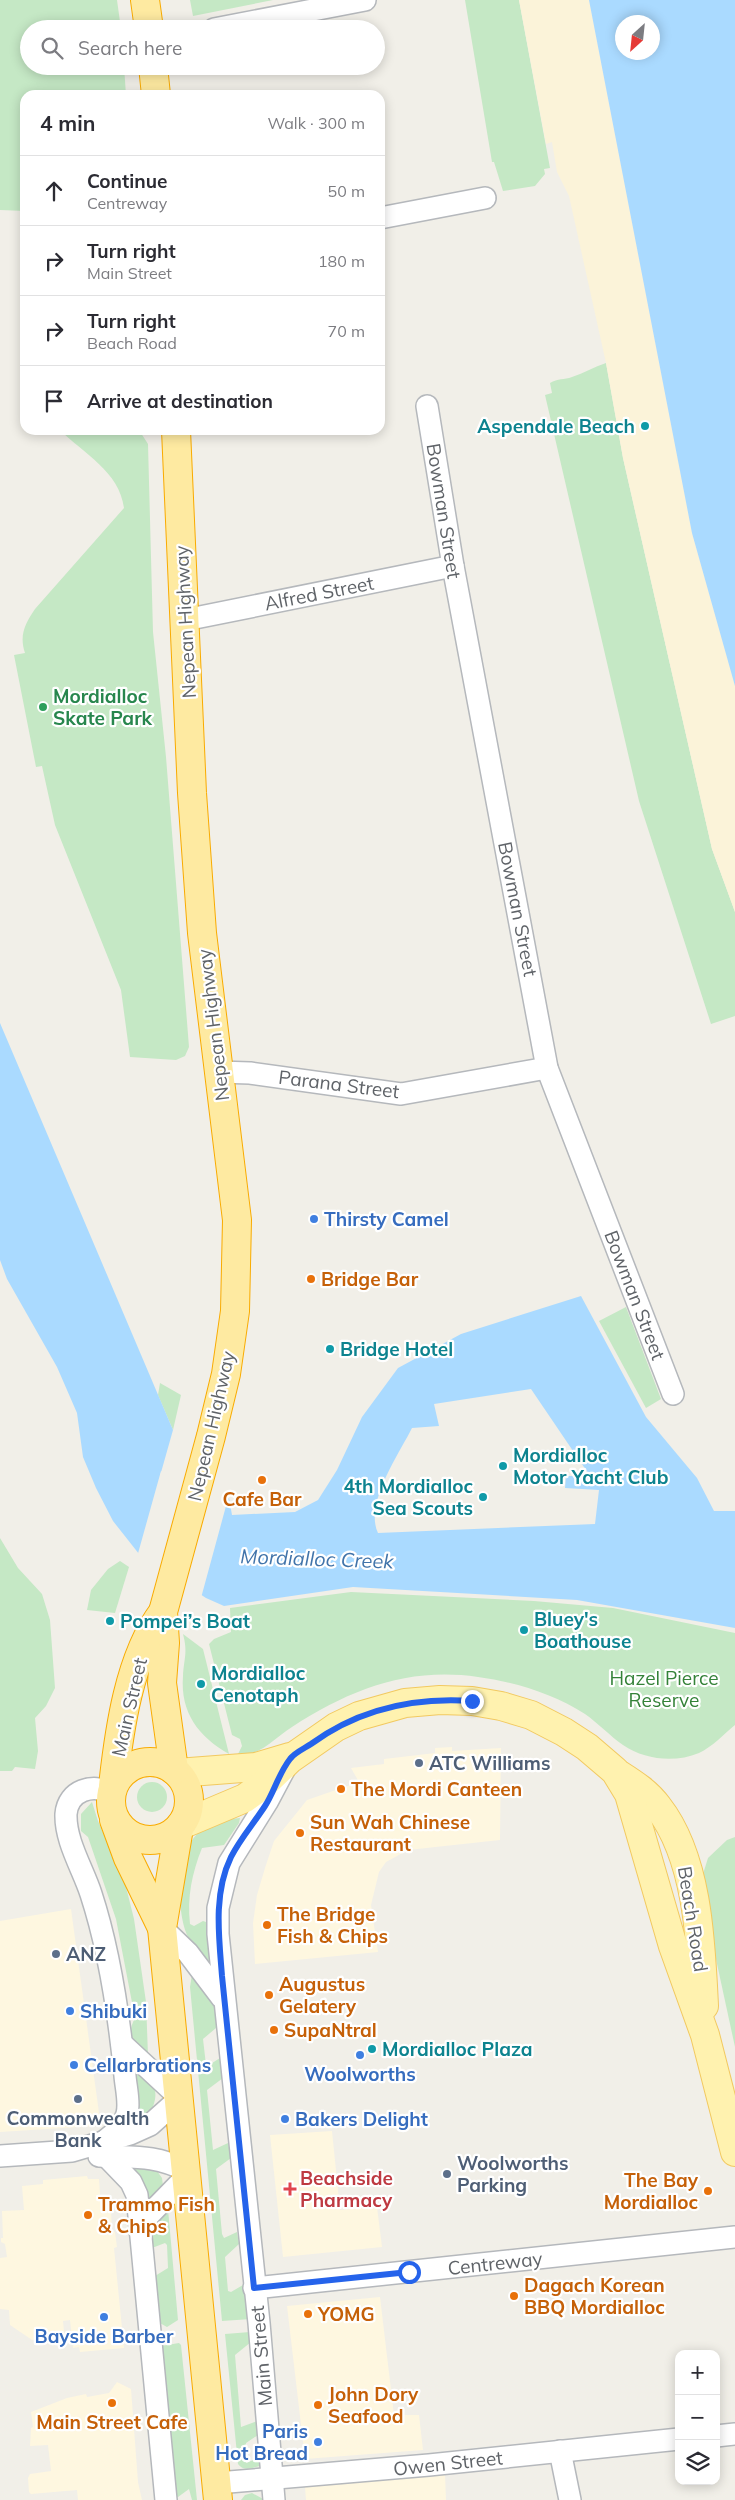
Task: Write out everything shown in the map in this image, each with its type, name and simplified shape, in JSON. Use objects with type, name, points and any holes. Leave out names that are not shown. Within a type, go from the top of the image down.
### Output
[{"type":"highway","points":[[145,0],[147,20]]},
{"type":"highway","points":[[154,75],[155,90]]},
{"type":"highway","name":"Nepean Highway","points":[[166,1599],[226,1374],[237,1283],[237,1220],[202,934],[192,793],[176,435]]},
{"type":"highway","name":"Main Street","points":[[166,1599],[162,1683],[175,1772]]},
{"type":"highway","name":"Main Street","points":[[162,1928],[128,1858],[113,1799],[118,1743],[134,1676],[148,1636],[166,1599]]},
{"type":"highway","points":[[143,1763],[162,1764],[175,1772],[184,1783],[188,1796],[188,1808],[180,1827],[163,1838],[144,1840],[126,1833],[113,1799],[125,1771],[143,1763]]},
{"type":"highway","name":"Main Street","points":[[180,1827],[162,1928],[218,2492]]},
{"type":"main road","name":"Beach Road","points":[[180,1827],[245,1798],[264,1784],[292,1757],[336,1727],[365,1714],[405,1703],[458,1700],[501,1706],[543,1721],[576,1739],[615,1771],[645,1792],[663,1814],[679,1843],[688,1873],[695,1910],[702,1969],[705,2035]]},
{"type":"main road","name":"Beach Road","points":[[175,1772],[256,1767],[292,1757]]},
{"type":"main road","name":"Beach Road","points":[[615,1771],[629,1794],[673,1946],[705,2035],[735,2152]]},
{"type":"main road","points":[[642,1841],[663,1814]]},
{"type":"main road","points":[[642,1841],[679,1843]]},
{"type":"street","points":[[261,20],[365,0]]},
{"type":"street","points":[[385,217],[485,198]]},
{"type":"street","name":"Bowman Street","points":[[427,406],[452,566],[548,1068],[673,1394]]},
{"type":"street","name":"Alfred Street","points":[[185,620],[452,566]]},
{"type":"street","name":"Parana Street","points":[[219,1072],[250,1073],[401,1094],[548,1068]]},
{"type":"street","name":"Main Street","points":[[274,2500],[218,1934],[218,1908],[225,1873],[232,1856],[267,1802],[292,1757]]},
{"type":"street","points":[[106,2148],[120,2128],[128,2110],[122,2044],[104,1934],[69,1835],[66,1817],[69,1804],[78,1793],[96,1787],[113,1799]]},
{"type":"street","name":"Main Street","points":[[162,1928],[194,1961],[225,2003]]},
{"type":"street","points":[[106,2148],[145,2128],[178,2098],[122,2044]]},
{"type":"street","points":[[106,2148],[136,2190],[166,2500]]},
{"type":"street","points":[[0,2156],[106,2148],[153,2158],[186,2173],[148,2216],[140,2231]]},
{"type":"street","name":"Centreway","points":[[254,2288],[735,2237]]},
{"type":"street","points":[[720,2436],[735,2434]]},
{"type":"street","name":"Owen Street","points":[[218,2492],[272,2478],[675,2439]]},
{"type":"street","points":[[560,2451],[570,2500]]},
{"type":"shaded area","points":[[452,1747],[452,1751],[501,1748],[500,1840],[408,1850],[386,1862],[379,1872],[371,1905],[378,1952],[255,1964],[253,1923],[257,1895],[265,1868],[274,1841],[307,1800],[359,1782],[351,1768],[384,1764],[384,1759],[435,1753],[435,1748]]},
{"type":"shaded area","points":[[71,1909],[100,2120],[94,2126],[0,2132],[0,1921]]},
{"type":"shaded area","points":[[332,2131],[340,2210],[377,2207],[382,2247],[283,2257],[270,2135]]},
{"type":"shaded area","points":[[87,2176],[88,2179],[99,2179],[101,2209],[111,2211],[112,2231],[115,2232],[117,2247],[114,2248],[124,2348],[80,2352],[79,2347],[73,2348],[70,2320],[63,2321],[64,2332],[48,2334],[46,2341],[40,2338],[32,2340],[10,2325],[9,2310],[0,2309],[0,2258],[7,2257],[5,2244],[1,2242],[1,2238],[3,2238],[2,2211],[24,2210],[22,2186],[43,2184],[43,2180]]},
{"type":"shaded area","points":[[380,2297],[394,2415],[419,2415],[423,2450],[305,2459],[287,2306]]},
{"type":"shaded area","points":[[117,2382],[131,2389],[138,2482],[142,2500],[78,2500],[77,2490],[31,2494],[29,2492],[28,2478],[30,2474],[51,2471],[48,2445],[30,2446],[31,2428],[33,2427],[31,2412],[67,2398],[86,2394],[87,2397],[109,2393]]},
{"type":"shaded area","points":[[445,2474],[446,2500],[306,2500],[305,2487]]},
{"type":"green space","points":[[0,0],[117,0],[120,20],[20,20],[20,75],[125,75],[126,90],[20,90],[20,211],[0,210]]},
{"type":"green space","points":[[190,0],[273,0],[193,16]]},
{"type":"green space","points":[[465,0],[519,0],[550,168],[544,169],[545,174],[535,186],[503,191],[494,162],[492,162]]},
{"type":"green space","points":[[606,363],[623,458],[712,849],[735,912],[735,1016],[711,1024],[639,801],[545,395],[552,393],[550,383],[553,381],[572,377]]},
{"type":"green space","points":[[66,435],[142,435],[148,444],[153,632],[166,757],[189,1047],[185,1056],[176,1060],[130,1057],[121,990],[55,825],[42,766],[36,767],[14,655],[25,653],[23,647],[24,630],[35,609],[124,508],[121,495],[115,484],[99,464]]},
{"type":"green space","points":[[626,1307],[661,1399],[646,1408],[599,1321]]},
{"type":"green space","points":[[160,1383],[181,1395],[173,1430],[158,1395]]},
{"type":"green space","points":[[0,1538],[18,1568],[42,1594],[50,1620],[55,1688],[46,1706],[35,1718],[38,1751],[35,1769],[15,1767],[12,1771],[0,1771]]},
{"type":"green space","points":[[120,1561],[129,1567],[115,1613],[87,1610],[91,1590],[108,1569]]},
{"type":"green space","name":"Hazel Pierce Reserve","points":[[351,1592],[534,1601],[613,1608],[735,1633],[735,1725],[699,1753],[670,1759],[650,1757],[623,1745],[595,1721],[573,1707],[534,1690],[478,1677],[428,1675],[404,1678],[358,1692],[292,1727],[260,1750],[237,1756],[242,1746],[240,1739],[232,1735],[209,1644],[214,1639],[231,1632],[230,1608]]},
{"type":"green space","points":[[183,1634],[203,1649],[229,1754],[200,1732],[188,1712],[183,1689],[185,1651]]},
{"type":"green space","points":[[152,1782],[163,1786],[167,1797],[163,1808],[152,1812],[141,1808],[137,1797],[141,1786]]},
{"type":"green space","points":[[92,1802],[98,1821],[125,1883],[134,1919],[146,2002],[148,2055],[131,2035],[135,2018],[116,1919],[88,1837],[81,1831],[81,1814]]},
{"type":"green space","points":[[240,1818],[239,1823],[224,1845],[202,1848],[191,1885],[189,1904],[190,1924],[194,1926],[203,1921],[206,1922],[212,1963],[210,1966],[189,1939],[183,1924],[180,1897],[182,1868],[190,1843],[197,1834],[217,1823]]},
{"type":"green space","points":[[735,1837],[735,2047],[714,1950],[703,1874],[708,1858],[727,1840]]},
{"type":"green space","points":[[192,1974],[214,2006],[217,2021],[216,2028],[203,2039],[206,2065],[220,2058],[223,2078],[207,2090],[213,2150],[228,2143],[231,2158],[216,2169],[222,2234],[224,2238],[237,2232],[239,2244],[225,2257],[228,2291],[231,2292],[243,2285],[250,2302],[251,2319],[222,2321],[190,1987]]},
{"type":"green space","points":[[133,2068],[147,2079],[154,2088],[155,2100],[149,2116],[130,2122]]},
{"type":"green space","points":[[128,2163],[155,2168],[162,2178],[163,2186],[149,2203]]},
{"type":"green space","points":[[168,2209],[178,2320],[167,2327],[158,2322],[155,2276],[168,2268],[167,2245],[165,2243],[152,2248],[151,2234],[153,2226]]},
{"type":"green space","points":[[250,2332],[251,2342],[235,2355],[241,2427],[257,2421],[258,2435],[246,2443],[246,2463],[261,2457],[260,2466],[248,2469],[238,2464],[225,2334]]},
{"type":"green space","points":[[179,2343],[181,2345],[197,2500],[192,2500],[189,2489],[178,2497],[176,2496],[161,2346]]},
{"type":"green space","points":[[252,2493],[265,2500],[241,2500],[245,2495]]},
{"type":"sand","name":"Aspendale Beach","points":[[519,0],[589,0],[692,533],[735,686],[735,912],[712,849],[623,458],[606,363],[569,196],[557,172],[552,142],[546,144]]},
{"type":"water","points":[[589,0],[735,0],[735,686],[692,533]]},
{"type":"water","name":"Mordialloc Creek","points":[[0,1023],[173,1430],[160,1476],[229,1498],[232,1515],[295,1512],[318,1500],[337,1470],[362,1417],[398,1368],[461,1334],[581,1296],[646,1417],[697,1478],[714,1511],[735,1511],[735,1628],[577,1600],[353,1587],[224,1606],[206,1598],[147,1559],[143,1559],[113,1521],[83,1457],[77,1413],[57,1367],[7,1279],[0,1260]],"holes":[[[531,1389],[590,1476],[566,1476],[565,1488],[599,1490],[595,1524],[378,1533],[375,1521],[379,1494],[412,1428],[439,1426],[434,1404]]]},
{"type":"pier","points":[[161,1471],[163,1472],[162,1475],[229,1495],[201,1598],[137,1557]]},
{"type":"place","name":"Aspendale Beach","points":[[645,426]]},
{"type":"place","name":"Mordialloc Skate Park","points":[[43,707]]},
{"type":"place","name":"Thirsty Camel","points":[[314,1219]]},
{"type":"place","name":"Bridge Bar","points":[[311,1279]]},
{"type":"place","name":"Bridge Hotel","points":[[330,1349]]},
{"type":"place","name":"Mordialloc Motor Yacht Club","points":[[503,1466]]},
{"type":"place","name":"Cafe Bar","points":[[262,1480]]},
{"type":"place","name":"4th Mordialloc Sea Scouts","points":[[483,1497]]},
{"type":"place","name":"Pompei’s Boat","points":[[110,1621]]},
{"type":"place","name":"Bluey's Boathouse","points":[[524,1630]]},
{"type":"place","name":"Mordialloc Cenotaph","points":[[201,1684]]},
{"type":"place","name":"ATC Williams","points":[[419,1763]]},
{"type":"place","name":"The Mordi Canteen","points":[[341,1789]]},
{"type":"place","name":"Sun Wah Chinese Restaurant","points":[[300,1833]]},
{"type":"place","name":"The Bridge Fish & Chips","points":[[267,1925]]},
{"type":"place","name":"ANZ","points":[[56,1954]]},
{"type":"place","name":"Augustus Gelatery","points":[[269,1995]]},
{"type":"place","name":"Shibuki","points":[[70,2011]]},
{"type":"place","name":"SupaNtral","points":[[274,2030]]},
{"type":"place","name":"Mordialloc Plaza","points":[[372,2049]]},
{"type":"place","name":"Woolworths","points":[[360,2055]]},
{"type":"place","name":"Cellarbrations","points":[[74,2065]]},
{"type":"place","name":"Commonwealth Bank","points":[[78,2099]]},
{"type":"place","name":"Bakers Delight","points":[[285,2119]]},
{"type":"place","name":"Woolworths Parking","points":[[447,2174]]},
{"type":"place","name":"Beachside Pharmacy","points":[[290,2189]]},
{"type":"place","name":"The Bay Mordialloc","points":[[708,2191]]},
{"type":"place","name":"Trammo Fish & Chips","points":[[88,2215]]},
{"type":"place","name":"Dagach Korean BBQ Mordialloc","points":[[514,2296]]},
{"type":"place","name":"YOMG","points":[[308,2314]]},
{"type":"place","name":"Bayside Barber","points":[[104,2317]]},
{"type":"place","name":"Main Street Cafe","points":[[112,2403]]},
{"type":"place","name":"John Dory Seafood","points":[[318,2405]]},
{"type":"place","name":"Paris Hot Bread","points":[[318,2442]]},
{"type":"route","points":[[409,2272],[254,2288],[218,1934],[218,1908],[225,1873],[232,1856],[267,1802],[290,1759],[336,1727],[359,1716],[405,1703],[440,1700],[472,1701]]}]
